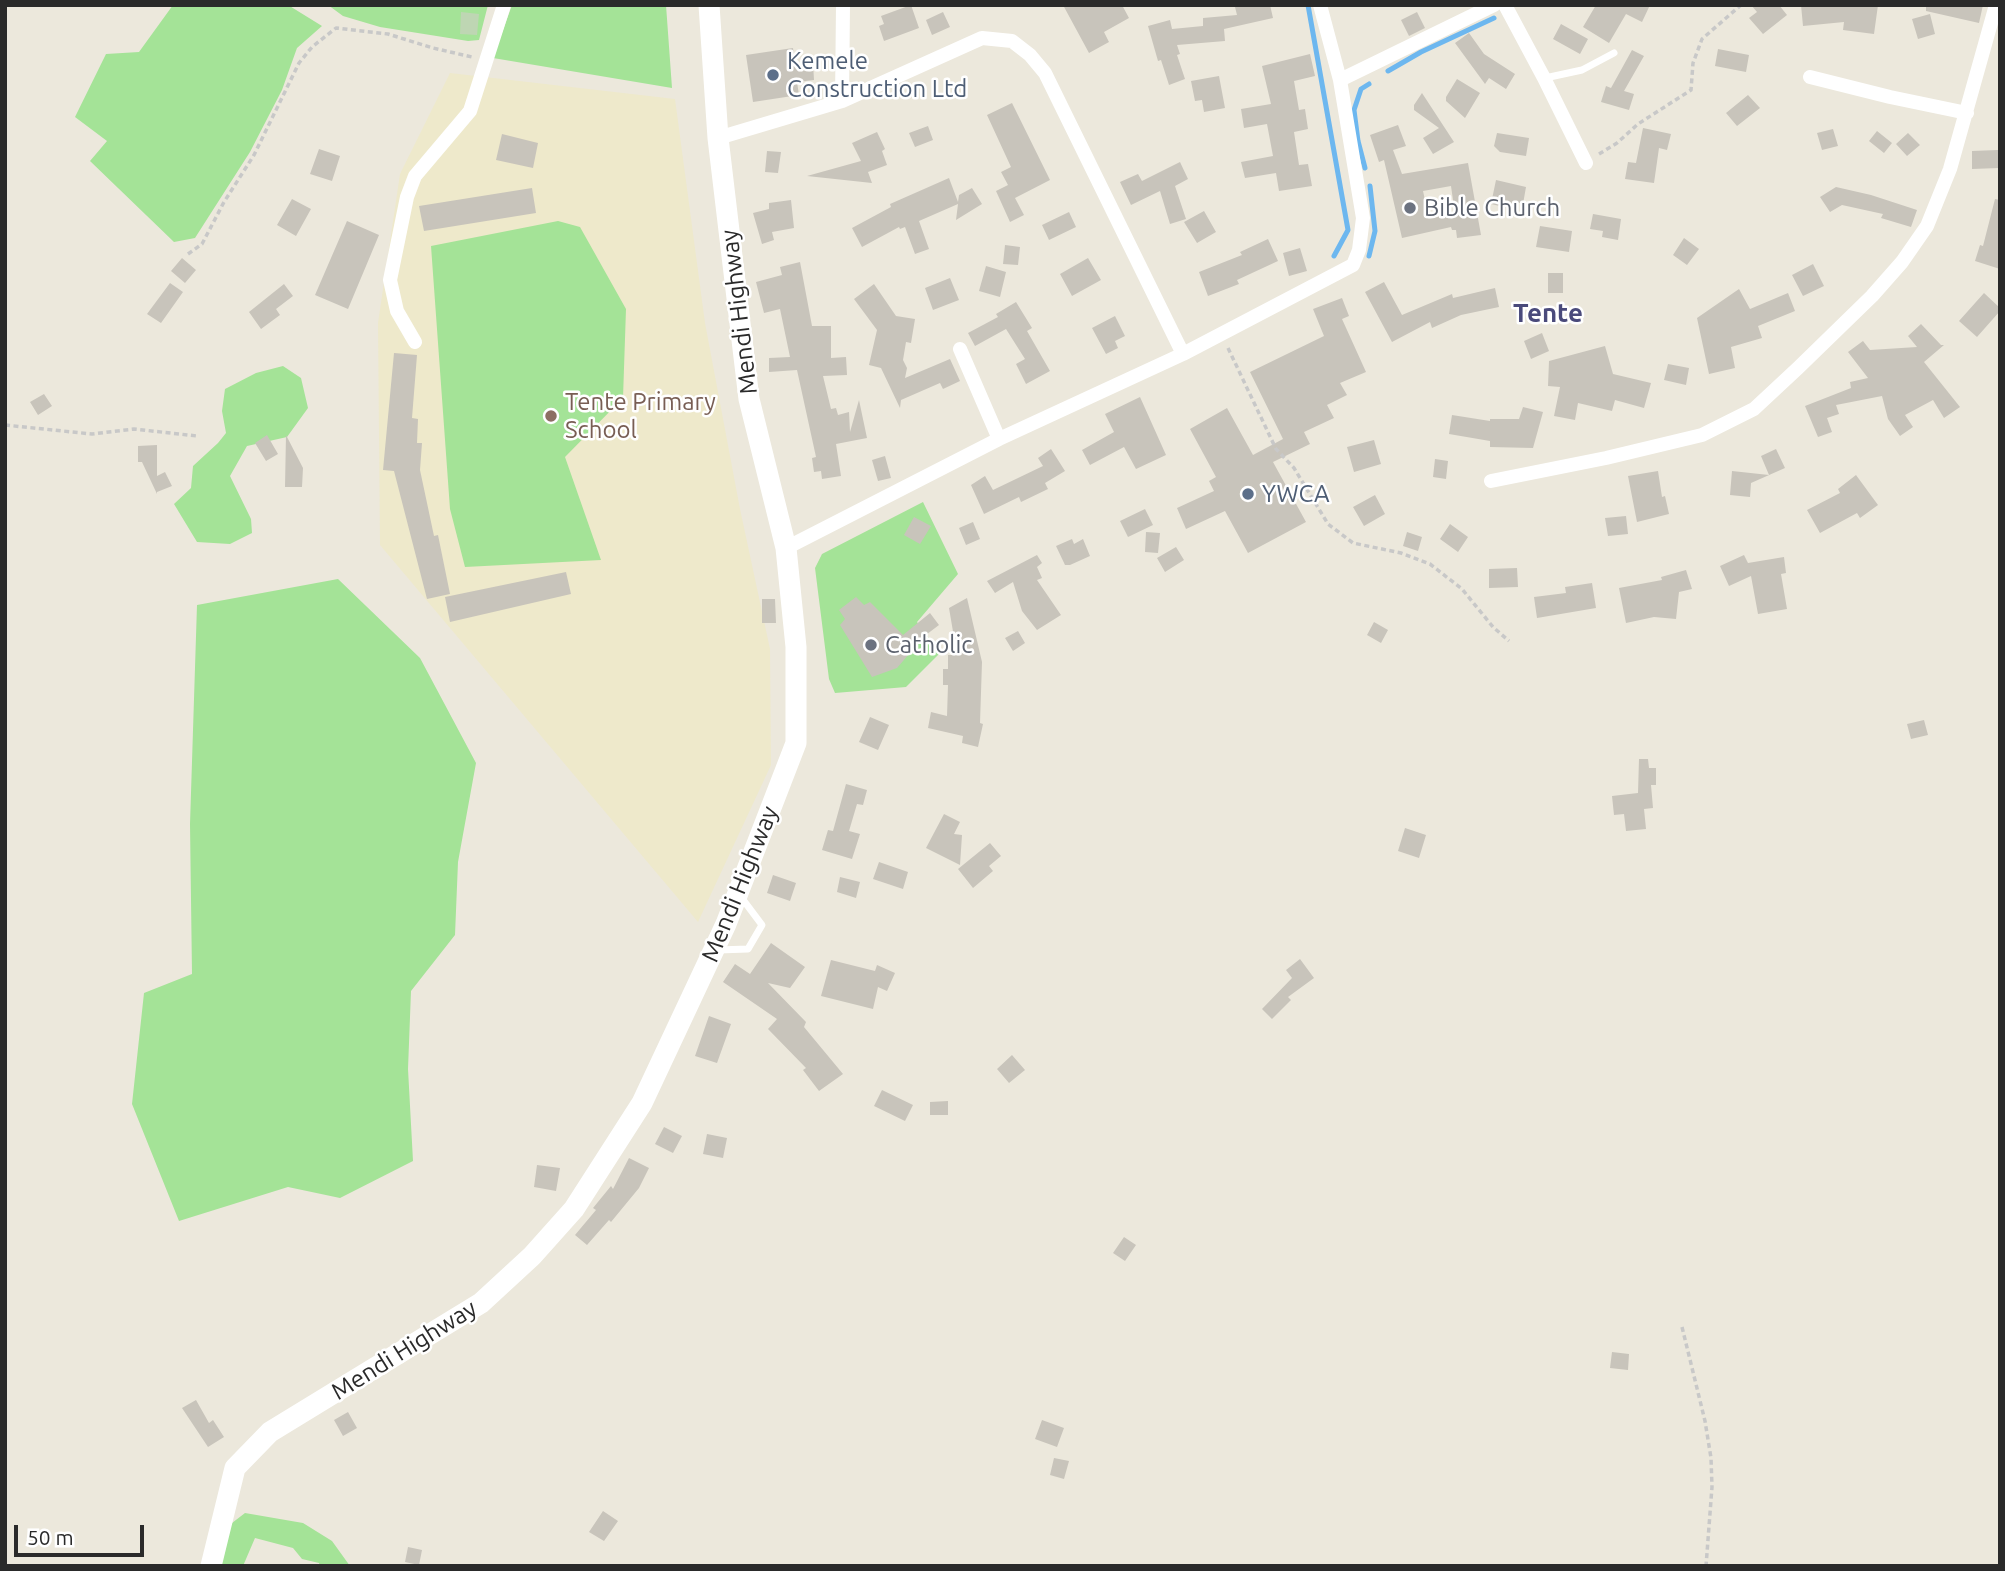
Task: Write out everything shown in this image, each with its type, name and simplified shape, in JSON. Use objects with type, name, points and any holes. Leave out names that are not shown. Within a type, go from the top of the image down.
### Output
[{"type":"main road","name":"Mendi Highway","points":[[211,1566],[235,1468],[270,1432],[481,1303],[532,1256],[574,1209],[642,1103],[738,894],[796,743],[796,646],[786,548],[749,399],[718,138],[709,5]]},
{"type":"street","points":[[415,342],[397,310],[390,280],[407,197],[415,176],[470,111],[504,5]]},
{"type":"street","points":[[842,101],[843,5]]},
{"type":"street","points":[[786,548],[999,439],[1183,354],[1353,265],[1359,250],[1363,218],[1340,80],[1321,5]]},
{"type":"street","points":[[1340,80],[1494,5]]},
{"type":"street","points":[[1504,5],[1586,163]]},
{"type":"street","points":[[1491,481],[1702,435],[1754,409],[1867,301],[1902,262],[1927,226],[1950,169],[1996,5]]},
{"type":"street","points":[[718,138],[842,101],[982,38],[1012,41],[1030,55],[1045,73],[1183,354]]},
{"type":"street","points":[[1810,77],[1967,113]]},
{"type":"street","points":[[960,349],[999,439]]},
{"type":"lane","points":[[1544,78],[1582,70],[1614,53]]},
{"type":"lane","points":[[714,950],[748,949],[762,925],[738,894]]},
{"type":"path","points":[[1586,163],[1617,143],[1638,124],[1691,90],[1693,63],[1702,39],[1741,5]]},
{"type":"path","points":[[188,254],[202,244],[224,202],[254,156],[299,63],[312,47],[336,28],[388,34],[486,60]]},
{"type":"path","points":[[1221,334],[1276,449],[1294,468],[1328,524],[1353,543],[1401,553],[1430,564],[1462,589],[1509,641]]},
{"type":"path","points":[[5,425],[92,434],[134,429],[197,436]]},
{"type":"path","points":[[1682,1327],[1705,1421],[1711,1458],[1712,1487],[1706,1566]]},
{"type":"shaded area","name":"Tente Primary School","points":[[450,73],[675,99],[705,323],[770,649],[771,765],[698,922],[380,545],[378,323],[400,174]]},
{"type":"green space","points":[[173,5],[288,5],[322,26],[297,48],[282,90],[250,152],[195,238],[174,242],[90,161],[107,141],[75,117],[106,54],[139,52]]},
{"type":"green space","points":[[328,5],[488,5],[479,40],[468,41],[380,27],[343,16]]},
{"type":"green space","points":[[512,5],[666,5],[672,88],[493,58]]},
{"type":"green space","points":[[461,12],[479,14],[477,35],[460,34]]},
{"type":"green space","points":[[558,221],[580,227],[626,309],[623,398],[565,457],[601,560],[465,567],[450,509],[431,246]]},
{"type":"green space","points":[[283,366],[301,378],[308,408],[287,437],[247,446],[230,476],[251,519],[252,533],[230,544],[197,542],[174,504],[191,488],[193,466],[226,433],[222,411],[225,389],[256,373]]},
{"type":"green space","points":[[923,502],[958,574],[917,622],[940,653],[906,687],[835,693],[829,679],[815,568],[822,554]]},
{"type":"green space","points":[[338,579],[420,658],[476,763],[458,862],[455,935],[411,991],[408,1069],[413,1161],[340,1198],[288,1187],[179,1221],[132,1104],[144,993],[192,974],[190,824],[197,605]]},
{"type":"green space","points":[[245,1513],[303,1523],[332,1541],[350,1566],[320,1566],[319,1563],[302,1559],[293,1548],[255,1538],[243,1566],[219,1566],[232,1523]]},
{"type":"building","points":[[911,5],[919,28],[884,41],[879,26],[884,24],[881,16]]},
{"type":"building","points":[[1063,5],[1122,5],[1129,18],[1104,32],[1109,42],[1089,53]]},
{"type":"building","points":[[1270,5],[1273,18],[1224,29],[1225,41],[1177,45],[1180,54],[1177,55],[1185,79],[1169,85],[1161,60],[1158,61],[1148,26],[1170,20],[1172,29],[1203,26],[1203,18],[1237,15],[1235,7]]},
{"type":"building","points":[[1596,5],[1650,5],[1642,22],[1626,14],[1609,43],[1583,27]]},
{"type":"building","points":[[1751,5],[1779,5],[1787,15],[1763,34],[1749,18],[1757,12]]},
{"type":"building","points":[[1801,5],[1878,5],[1874,34],[1843,30],[1844,22],[1803,26]]},
{"type":"building","points":[[1926,5],[1983,5],[1979,23],[1926,11]]},
{"type":"building","points":[[943,12],[950,27],[932,35],[926,20]]},
{"type":"building","points":[[1417,12],[1425,28],[1409,36],[1401,20]]},
{"type":"building","points":[[1930,14],[1935,34],[1918,39],[1912,19]]},
{"type":"building","points":[[1561,24],[1588,39],[1580,54],[1553,39]]},
{"type":"building","points":[[1469,33],[1484,54],[1515,74],[1506,89],[1489,78],[1485,84],[1455,43]]},
{"type":"building","name":"Kemele Construction Ltd","points":[[793,48],[795,65],[813,63],[814,80],[797,82],[799,95],[753,102],[746,55]]},
{"type":"building","points":[[1718,49],[1749,55],[1746,72],[1715,66]]},
{"type":"building","points":[[1632,50],[1644,56],[1624,91],[1634,94],[1629,110],[1601,102],[1606,86],[1611,88]]},
{"type":"building","points":[[1310,54],[1315,76],[1294,81],[1299,110],[1305,109],[1308,129],[1294,132],[1299,165],[1308,164],[1312,186],[1279,191],[1276,173],[1245,178],[1241,162],[1273,156],[1267,124],[1244,128],[1241,109],[1271,104],[1262,66]]},
{"type":"building","points":[[1219,76],[1225,108],[1204,112],[1202,100],[1195,101],[1191,81]]},
{"type":"building","points":[[1457,79],[1480,93],[1465,118],[1446,101]]},
{"type":"building","points":[[1422,93],[1454,142],[1433,154],[1423,138],[1439,128],[1414,110],[1414,105]]},
{"type":"building","points":[[1748,95],[1760,108],[1737,126],[1726,113]]},
{"type":"building","points":[[1012,103],[1050,180],[1015,198],[1024,215],[1010,222],[996,191],[1008,185],[1001,172],[1011,167],[987,115]]},
{"type":"building","points":[[1398,125],[1406,146],[1393,150],[1402,174],[1468,163],[1481,235],[1457,238],[1456,230],[1451,227],[1402,238],[1384,160],[1379,162],[1370,135]],"holes":[[[1451,186],[1455,214],[1429,218],[1423,191]]]},
{"type":"building","points":[[928,126],[933,140],[915,147],[909,133]]},
{"type":"building","points":[[1643,128],[1671,134],[1667,150],[1659,148],[1654,183],[1625,179],[1628,162],[1636,163]]},
{"type":"building","points":[[1833,129],[1838,146],[1822,150],[1817,133]]},
{"type":"building","points":[[1877,131],[1892,143],[1884,153],[1869,141]]},
{"type":"building","points":[[877,132],[885,149],[882,151],[887,165],[868,172],[872,183],[807,176],[861,161],[852,143]]},
{"type":"building","points":[[1497,133],[1529,138],[1526,156],[1500,152],[1494,146]]},
{"type":"building","points":[[1908,133],[1920,145],[1907,156],[1896,144]]},
{"type":"building","points":[[502,134],[538,143],[533,168],[496,160]]},
{"type":"building","points":[[319,149],[340,156],[332,181],[310,174]]},
{"type":"building","points":[[1998,150],[1999,168],[1972,169],[1972,151]]},
{"type":"building","points":[[767,151],[781,152],[778,173],[765,172]]},
{"type":"building","points":[[1180,162],[1188,179],[1175,186],[1186,219],[1170,224],[1160,191],[1131,205],[1120,182],[1138,174],[1142,181]]},
{"type":"building","points":[[949,178],[958,202],[959,195],[972,188],[982,204],[956,220],[958,204],[919,221],[929,249],[915,254],[905,227],[899,227],[862,247],[852,228],[891,207],[890,204]]},
{"type":"building","points":[[1496,180],[1526,187],[1523,204],[1514,201],[1513,209],[1491,204]]},
{"type":"building","points":[[1836,187],[1917,210],[1911,227],[1881,218],[1883,214],[1842,205],[1830,212],[1820,197]]},
{"type":"building","points":[[532,188],[536,213],[424,231],[419,206]]},
{"type":"building","points":[[292,199],[311,209],[296,236],[277,225]]},
{"type":"building","points":[[1995,199],[2000,200],[2000,269],[1975,261],[1980,245],[1983,246]]},
{"type":"building","points":[[791,200],[794,228],[772,232],[774,240],[762,244],[753,213],[769,209],[769,203]]},
{"type":"building","points":[[1204,211],[1216,232],[1197,243],[1184,222]]},
{"type":"building","points":[[1069,212],[1076,227],[1049,240],[1042,225]]},
{"type":"building","points":[[1593,214],[1621,219],[1618,240],[1602,237],[1603,231],[1590,229]]},
{"type":"building","points":[[347,221],[379,235],[348,309],[315,295]]},
{"type":"building","points":[[1540,226],[1572,231],[1569,252],[1536,247]]},
{"type":"building","points":[[1684,238],[1699,249],[1687,265],[1673,255]]},
{"type":"building","points":[[1268,239],[1278,261],[1237,280],[1239,284],[1208,296],[1199,272],[1242,255],[1240,252]]},
{"type":"building","points":[[1005,245],[1020,247],[1018,265],[1003,264]]},
{"type":"building","points":[[1300,248],[1307,271],[1289,276],[1283,253]]},
{"type":"building","points":[[182,258],[196,270],[185,283],[171,271]]},
{"type":"building","points":[[1088,258],[1101,280],[1072,296],[1060,274]]},
{"type":"building","points":[[800,262],[812,326],[831,326],[831,358],[846,357],[847,375],[823,376],[831,409],[836,408],[838,415],[849,412],[850,432],[859,400],[867,438],[836,444],[841,476],[822,479],[821,471],[814,472],[812,458],[816,457],[797,370],[769,372],[769,358],[790,357],[780,309],[764,313],[756,282],[782,275],[780,267]]},
{"type":"building","points":[[1813,264],[1824,286],[1803,296],[1792,275]]},
{"type":"building","points":[[986,266],[1006,272],[1000,297],[979,291]]},
{"type":"building","points":[[1548,273],[1563,273],[1563,293],[1548,293]]},
{"type":"building","points":[[950,278],[959,300],[933,310],[925,288]]},
{"type":"building","points":[[1384,282],[1402,315],[1452,294],[1453,298],[1495,288],[1499,307],[1461,315],[1432,328],[1430,322],[1392,342],[1365,292]]},
{"type":"building","points":[[170,283],[183,292],[161,323],[147,314]]},
{"type":"building","points":[[284,284],[293,296],[276,309],[280,315],[261,329],[249,312]]},
{"type":"building","points":[[874,284],[896,316],[915,319],[911,343],[906,342],[903,360],[907,368],[905,378],[950,359],[960,381],[943,389],[940,383],[901,400],[900,408],[881,368],[869,365],[877,330],[854,299]]},
{"type":"building","points":[[1739,289],[1750,309],[1788,293],[1795,311],[1758,326],[1762,338],[1731,347],[1735,368],[1709,374],[1697,318]]},
{"type":"building","points":[[1984,293],[2000,311],[1977,337],[1959,321]]},
{"type":"building","points":[[1342,298],[1349,316],[1342,319],[1366,372],[1340,383],[1347,395],[1327,405],[1334,418],[1304,432],[1310,444],[1273,462],[1306,522],[1248,553],[1225,511],[1186,529],[1177,508],[1214,491],[1209,481],[1216,477],[1190,429],[1227,408],[1253,455],[1283,439],[1250,372],[1324,336],[1313,309]]},
{"type":"building","points":[[1016,302],[1032,328],[1027,331],[1050,371],[1026,384],[1016,364],[1025,359],[1006,329],[975,346],[968,333],[998,317],[996,314]]},
{"type":"building","points":[[1115,316],[1125,336],[1115,341],[1118,348],[1106,354],[1092,328]]},
{"type":"building","points":[[1921,324],[1944,345],[1924,362],[1960,407],[1944,418],[1933,400],[1905,415],[1913,427],[1900,436],[1888,419],[1882,396],[1836,405],[1839,414],[1827,418],[1832,432],[1818,437],[1805,406],[1851,388],[1850,382],[1868,378],[1848,352],[1863,341],[1870,350],[1917,347],[1908,336]]},
{"type":"building","points":[[1542,333],[1549,351],[1531,359],[1524,341]]},
{"type":"building","points":[[1605,346],[1613,374],[1651,383],[1644,408],[1615,400],[1612,411],[1578,403],[1575,420],[1554,416],[1560,387],[1548,386],[1549,361]]},
{"type":"building","points":[[394,353],[417,355],[412,418],[418,419],[417,443],[422,443],[420,470],[434,536],[438,535],[450,594],[427,599],[394,471],[383,470]]},
{"type":"building","points":[[1668,364],[1689,368],[1686,385],[1664,380]]},
{"type":"building","points":[[44,394],[52,406],[38,415],[30,402]]},
{"type":"building","points":[[1140,397],[1166,455],[1136,469],[1124,447],[1090,465],[1082,450],[1114,432],[1105,414]]},
{"type":"building","points":[[1523,407],[1543,412],[1533,448],[1490,447],[1490,441],[1449,434],[1452,415],[1490,421],[1519,419]]},
{"type":"building","points":[[267,435],[278,454],[266,461],[255,443]]},
{"type":"building","points":[[286,435],[303,468],[302,487],[285,487]]},
{"type":"building","points":[[1374,440],[1381,464],[1354,472],[1347,447]]},
{"type":"building","points":[[157,445],[157,476],[165,472],[172,486],[157,494],[142,462],[138,462],[138,446]]},
{"type":"building","points":[[1051,449],[1065,471],[1045,483],[1048,489],[1021,502],[1019,497],[984,514],[971,485],[985,476],[993,490],[1043,466],[1038,458]]},
{"type":"building","points":[[1776,449],[1785,468],[1751,483],[1750,497],[1730,495],[1732,471],[1769,475],[1761,456]]},
{"type":"building","points":[[885,456],[891,478],[878,481],[872,460]]},
{"type":"building","points":[[1435,459],[1448,461],[1446,479],[1433,477]]},
{"type":"building","points":[[1658,471],[1662,497],[1665,496],[1669,514],[1637,522],[1628,476]]},
{"type":"building","points":[[1856,475],[1878,505],[1860,518],[1857,513],[1820,533],[1807,510],[1840,493],[1838,489]]},
{"type":"building","points":[[1375,495],[1385,514],[1364,526],[1353,507]]},
{"type":"building","points":[[1145,509],[1153,525],[1128,537],[1120,521]]},
{"type":"building","points":[[1626,516],[1628,534],[1608,536],[1605,518]]},
{"type":"building","points":[[914,517],[931,526],[920,544],[904,535]]},
{"type":"building","points":[[973,522],[980,539],[966,545],[959,528]]},
{"type":"building","points":[[1450,524],[1468,537],[1458,552],[1440,539]]},
{"type":"building","points":[[1146,532],[1160,533],[1158,553],[1145,552]]},
{"type":"building","points":[[1407,532],[1422,537],[1418,551],[1403,546]]},
{"type":"building","points":[[1072,539],[1074,544],[1083,539],[1090,556],[1065,565],[1056,546]]},
{"type":"building","points":[[1176,547],[1184,560],[1165,572],[1157,558]]},
{"type":"building","points":[[1037,555],[1042,563],[1037,567],[1042,578],[1037,580],[1061,615],[1037,630],[1022,611],[1013,582],[995,593],[987,581]]},
{"type":"building","points":[[1744,555],[1748,563],[1784,557],[1786,573],[1781,574],[1787,609],[1758,614],[1751,576],[1729,586],[1720,566]]},
{"type":"building","points":[[1517,568],[1518,587],[1489,588],[1489,569]]},
{"type":"building","points":[[1686,570],[1692,589],[1679,592],[1676,619],[1654,617],[1626,623],[1619,588],[1662,580],[1661,577]]},
{"type":"building","points":[[566,572],[571,594],[450,622],[445,597]]},
{"type":"building","points":[[1592,583],[1596,608],[1537,618],[1534,597],[1566,593],[1565,587]]},
{"type":"building","points":[[856,597],[864,605],[870,602],[903,635],[930,613],[939,625],[902,653],[909,654],[897,668],[872,677],[840,625],[845,619],[839,610]]},
{"type":"building","points":[[967,598],[982,662],[980,723],[983,724],[978,747],[962,743],[963,736],[928,728],[931,712],[947,716],[948,685],[943,685],[943,669],[948,669],[948,655],[957,655],[949,608]]},
{"type":"building","points":[[762,599],[775,599],[776,623],[762,623]]},
{"type":"building","points":[[1374,622],[1388,630],[1381,643],[1367,635]]},
{"type":"building","points":[[1018,631],[1025,643],[1013,651],[1005,638]]},
{"type":"building","points":[[870,717],[889,725],[878,750],[859,742]]},
{"type":"building","points":[[1924,720],[1928,735],[1911,739],[1907,724]]},
{"type":"building","points":[[1639,759],[1648,759],[1649,768],[1656,768],[1656,785],[1651,785],[1653,808],[1644,809],[1646,829],[1626,831],[1624,814],[1614,815],[1612,796],[1638,793]]},
{"type":"building","points":[[846,784],[867,790],[863,805],[857,804],[849,831],[860,834],[852,859],[822,850],[828,830],[833,831]]},
{"type":"building","points":[[944,814],[960,822],[954,834],[962,835],[960,865],[926,848]]},
{"type":"building","points":[[1405,828],[1426,835],[1419,858],[1398,851]]},
{"type":"building","points":[[990,843],[1001,856],[989,866],[993,871],[973,888],[958,869]]},
{"type":"building","points":[[879,862],[908,872],[903,889],[873,879]]},
{"type":"building","points":[[773,875],[796,883],[790,901],[767,893]]},
{"type":"building","points":[[840,877],[860,882],[856,898],[837,892]]},
{"type":"building","points":[[771,943],[805,967],[790,988],[768,983],[806,1022],[804,1027],[843,1074],[819,1091],[803,1070],[806,1068],[768,1029],[777,1019],[723,982],[735,964],[750,974]]},
{"type":"building","points":[[1300,959],[1314,978],[1288,997],[1291,1000],[1272,1019],[1262,1009],[1292,978],[1286,970]]},
{"type":"building","points":[[831,960],[875,971],[877,965],[895,973],[887,991],[878,987],[873,1009],[821,996]]},
{"type":"building","points":[[709,1016],[731,1024],[717,1063],[695,1056]]},
{"type":"building","points":[[1012,1055],[1025,1070],[1009,1083],[997,1069]]},
{"type":"building","points":[[882,1090],[913,1105],[905,1121],[874,1106]]},
{"type":"building","points":[[948,1101],[948,1115],[930,1115],[930,1102]]},
{"type":"building","points":[[664,1127],[682,1136],[673,1153],[655,1144]]},
{"type":"building","points":[[707,1134],[727,1138],[723,1158],[703,1154]]},
{"type":"building","points":[[629,1158],[649,1168],[639,1188],[611,1222],[609,1220],[587,1245],[575,1235],[596,1210],[593,1208],[611,1186],[613,1189]]},
{"type":"building","points":[[537,1165],[560,1168],[556,1191],[534,1187]]},
{"type":"building","points":[[1124,1237],[1136,1245],[1125,1261],[1113,1253]]},
{"type":"building","points":[[1612,1352],[1629,1354],[1628,1370],[1610,1368]]},
{"type":"building","points":[[196,1400],[209,1423],[213,1420],[224,1437],[208,1447],[182,1408]]},
{"type":"building","points":[[348,1412],[357,1428],[343,1436],[334,1420]]},
{"type":"building","points":[[1042,1420],[1064,1428],[1057,1447],[1035,1439]]},
{"type":"building","points":[[1054,1458],[1069,1461],[1064,1479],[1050,1475]]},
{"type":"building","points":[[603,1511],[618,1521],[604,1541],[589,1532]]},
{"type":"building","points":[[408,1547],[422,1550],[419,1565],[405,1562]]},
{"type":"waterway","points":[[1308,5],[1348,230],[1334,256]]},
{"type":"waterway","points":[[1388,71],[1421,52],[1494,18]]},
{"type":"waterway","points":[[1365,168],[1354,110],[1361,89],[1369,84]]},
{"type":"waterway","points":[[1369,256],[1375,231],[1370,186]]},
{"type":"place","name":"Kemele Construction Ltd","points":[[773,75]]},
{"type":"place","name":"Bible Church","points":[[1410,208]]},
{"type":"place","name":"Tente Primary School","points":[[551,416]]},
{"type":"place","name":"YWCA","points":[[1248,494]]},
{"type":"place","name":"Catholic","points":[[871,645]]},
{"type":"district","name":"Tente","points":[[1548,313]]}]
